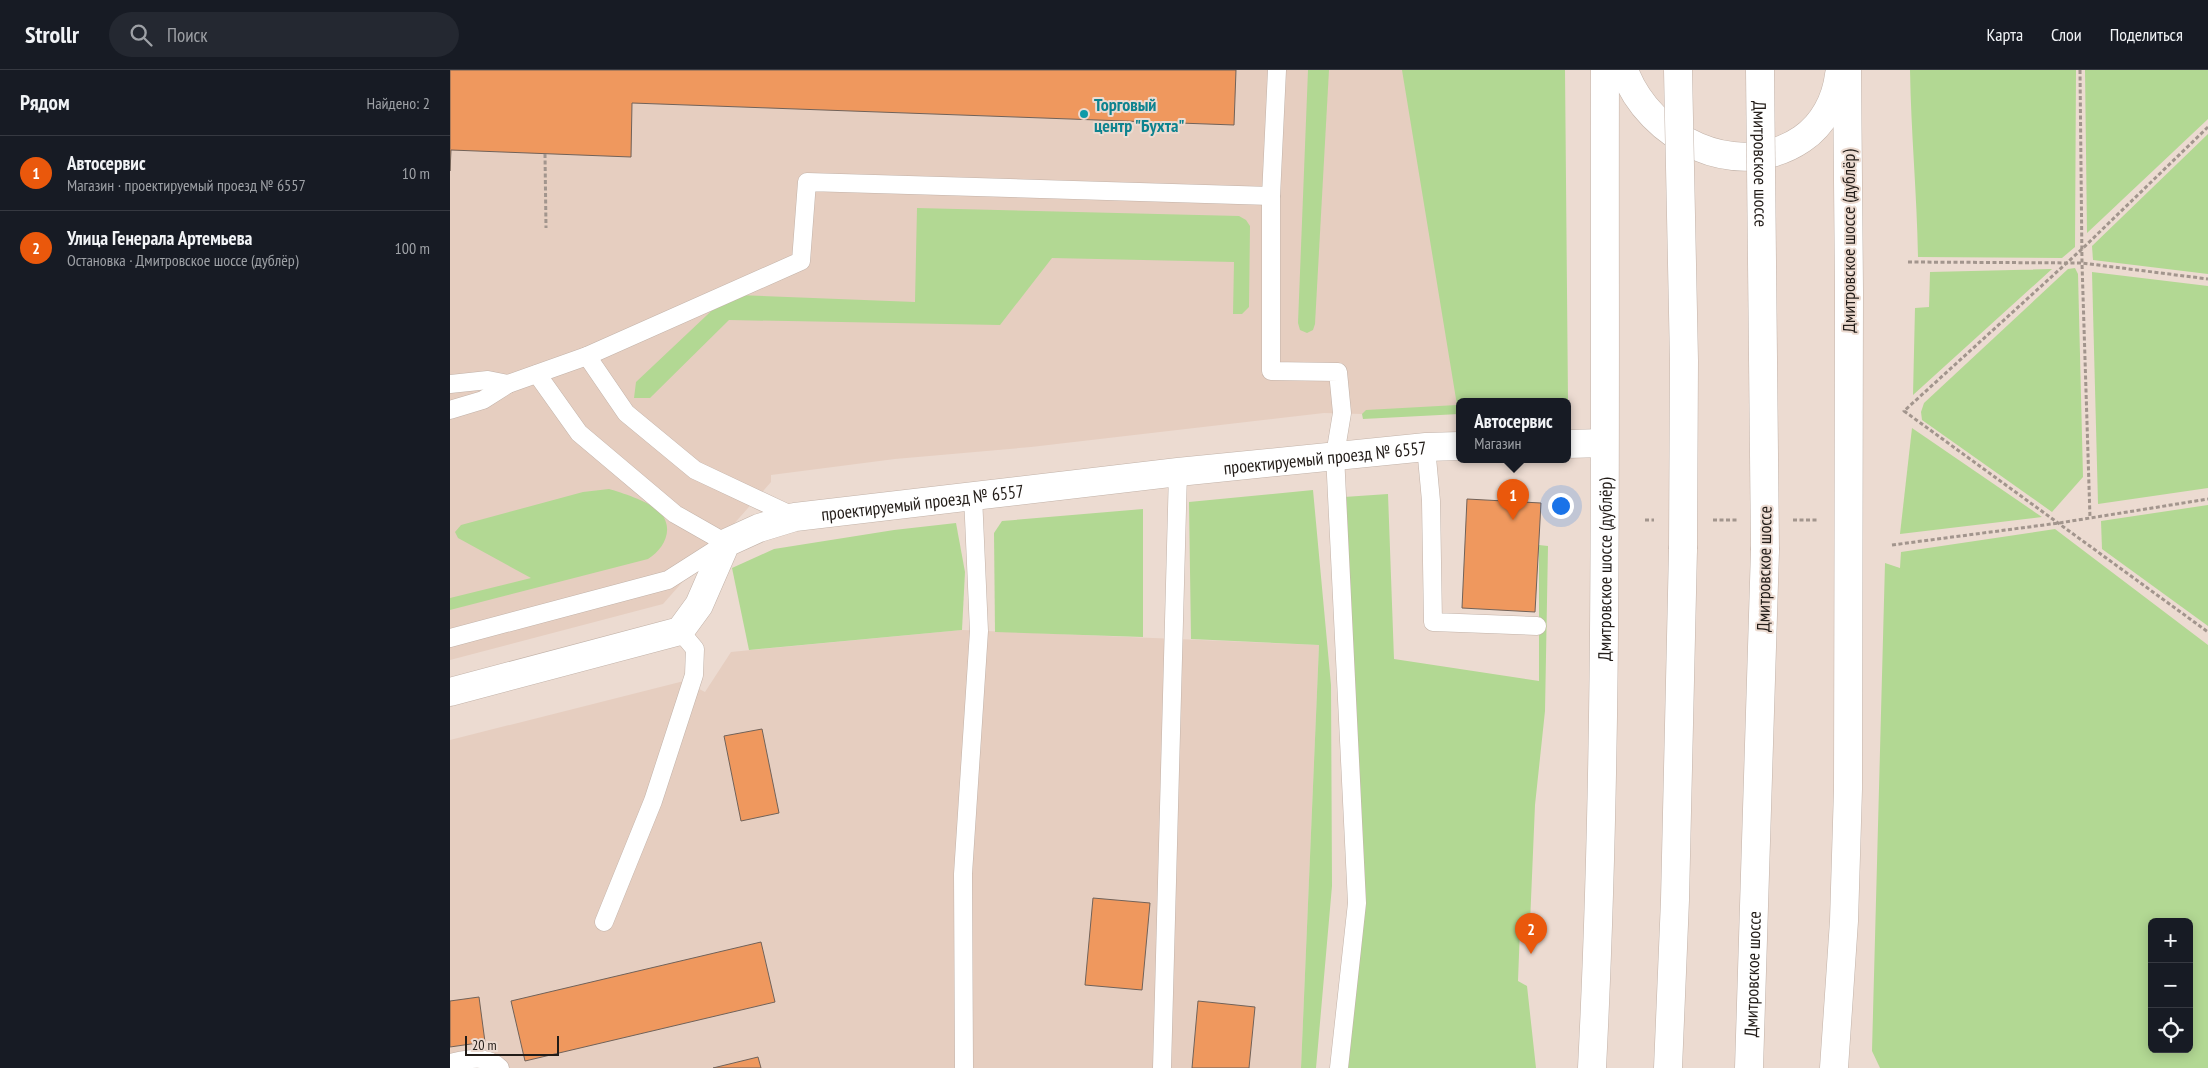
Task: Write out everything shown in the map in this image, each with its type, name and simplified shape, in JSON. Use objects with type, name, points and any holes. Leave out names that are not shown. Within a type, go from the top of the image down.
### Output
[{"type":"main road","name":"Дмитровское шоссе (дублёр)","points":[[1592,1068],[1598,931],[1605,520],[1605,70]]},
{"type":"main road","points":[[1624,70],[1630,85],[1648,112],[1668,130],[1693,145],[1711,151],[1744,157],[1777,151],[1791,146],[1809,135],[1822,121],[1831,103],[1840,70]]},
{"type":"main road","points":[[1668,1068],[1683,549],[1684,361],[1678,70]]},
{"type":"main road","name":"Дмитровское шоссе","points":[[1748,1068],[1765,550],[1760,70]]},
{"type":"main road","name":"Дмитровское шоссе (дублёр)","points":[[1844,921],[1848,779],[1849,502],[1847,70]]},
{"type":"main road","points":[[1571,444],[1604,443]]},
{"type":"main road","name":"проектируемый проезд № 6557","points":[[726,544],[759,528],[795,517],[1335,455],[1456,446]]},
{"type":"main road","points":[[450,692],[680,631],[700,605],[726,544]]},
{"type":"main road","points":[[1834,1068],[1844,921]]},
{"type":"main road","points":[[1844,921],[1851,1068]]},
{"type":"lane","points":[[1277,70],[1271,196],[1271,371],[1338,372],[1342,413],[1335,455],[1357,903],[1339,1068]]},
{"type":"lane","points":[[450,410],[483,400],[508,384],[587,356],[801,261],[807,182],[1271,196]]},
{"type":"lane","points":[[587,356],[626,413],[695,470],[795,517]]},
{"type":"lane","points":[[450,638],[668,580],[726,544],[675,514],[579,432],[538,374]]},
{"type":"lane","points":[[450,384],[488,380],[508,384]]},
{"type":"lane","points":[[1426,447],[1431,501],[1433,622],[1537,626]]},
{"type":"lane","points":[[1162,1068],[1178,472]]},
{"type":"lane","points":[[964,1068],[963,874],[979,631],[974,496]]},
{"type":"lane","points":[[604,922],[653,800],[694,675],[695,649],[680,631]]},
{"type":"lane","points":[[450,1063],[477,1058],[493,1062],[500,1068]]},
{"type":"path","points":[[2080,70],[2082,264],[2090,518]]},
{"type":"path","points":[[2208,127],[2082,249],[1904,411],[2208,632]]},
{"type":"path","points":[[546,154],[546,228]]},
{"type":"path","points":[[1908,262],[2066,263],[2208,279]]},
{"type":"path","points":[[1892,545],[2059,523],[2208,500]]},
{"type":"shaded area","points":[[450,70],[1542,70],[1460,398],[1456,398],[1456,409],[1362,414],[1324,413],[1031,447],[895,459],[771,475],[771,482],[663,604],[450,660]]},
{"type":"shaded area","points":[[962,630],[1319,645],[1301,1068],[450,1068],[450,740],[684,681],[705,692],[731,652]]},
{"type":"green space","points":[[1308,70],[1329,70],[1315,324],[1313,330],[1307,333],[1300,330],[1298,323]]},
{"type":"green space","points":[[1402,70],[1565,70],[1568,398],[1456,399]]},
{"type":"green space","points":[[1910,70],[2076,70],[2075,247],[2062,258],[1918,257]]},
{"type":"green space","points":[[2085,70],[2208,70],[2208,119],[2087,233]]},
{"type":"green space","points":[[2208,134],[2208,274],[2093,260],[2092,246]]},
{"type":"green space","points":[[917,208],[1239,216],[1246,220],[1250,226],[1249,307],[1242,314],[1233,314],[1234,262],[1052,258],[1000,325],[729,320],[650,398],[634,398],[636,382],[724,299],[738,295],[915,302]]},
{"type":"green space","points":[[2075,268],[2078,274],[2083,477],[2052,512],[1922,420],[1921,412],[1924,403],[2068,269]]},
{"type":"green space","points":[[2052,269],[1913,395],[1915,308],[1929,307],[1930,272]]},
{"type":"green space","points":[[2092,272],[2208,286],[2208,488],[2098,504]]},
{"type":"green space","points":[[1456,405],[1456,414],[1363,419],[1362,414],[1366,410]]},
{"type":"green space","points":[[1912,428],[2042,517],[1900,534]]},
{"type":"green space","points":[[609,489],[643,501],[660,512],[667,525],[667,532],[663,544],[654,555],[648,559],[450,610],[450,598],[531,578],[458,538],[455,532],[461,525],[583,492]]},
{"type":"green space","points":[[1313,490],[1331,685],[1332,886],[1316,1068],[1301,1068],[1319,645],[1191,639],[1189,502]]},
{"type":"green space","points":[[1388,494],[1394,659],[1539,681],[1539,545],[1548,546],[1545,711],[1535,805],[1530,923],[1520,928],[1518,981],[1527,986],[1536,1068],[1347,1068],[1362,917],[1344,497]]},
{"type":"green space","points":[[2208,505],[2208,626],[2102,549],[2101,521]]},
{"type":"green space","points":[[1143,509],[1143,637],[995,632],[994,533],[1002,521]]},
{"type":"green space","points":[[956,523],[965,572],[962,630],[749,650],[732,568],[774,549],[894,530]]},
{"type":"green space","points":[[2055,529],[2208,645],[2208,1068],[1880,1068],[1872,1051],[1885,563],[1900,568],[1901,552]]},
{"type":"building","name":"Торговый центр \"Бухта\"","points":[[450,70],[1236,70],[1234,125],[632,103],[631,157],[451,150],[450,171]]},
{"type":"building","points":[[1467,499],[1541,503],[1535,612],[1462,608]]},
{"type":"building","points":[[762,729],[779,813],[741,821],[724,736]]},
{"type":"building","points":[[1093,898],[1150,903],[1142,990],[1085,985]]},
{"type":"building","points":[[761,942],[775,1002],[525,1061],[511,1001]]},
{"type":"building","points":[[479,997],[485,1042],[450,1047],[450,1001]]},
{"type":"building","points":[[1198,1001],[1255,1007],[1249,1068],[1192,1068]]},
{"type":"building","points":[[758,1057],[761,1068],[713,1068]]},
{"type":"place","name":"Торговый центр \"Бухта\"","points":[[1084,114]]},
{"type":"place","name":"Автосервис","points":[[1513,520]]},
{"type":"place","name":"Улица Генерала Артемьева","points":[[1531,954]]}]
